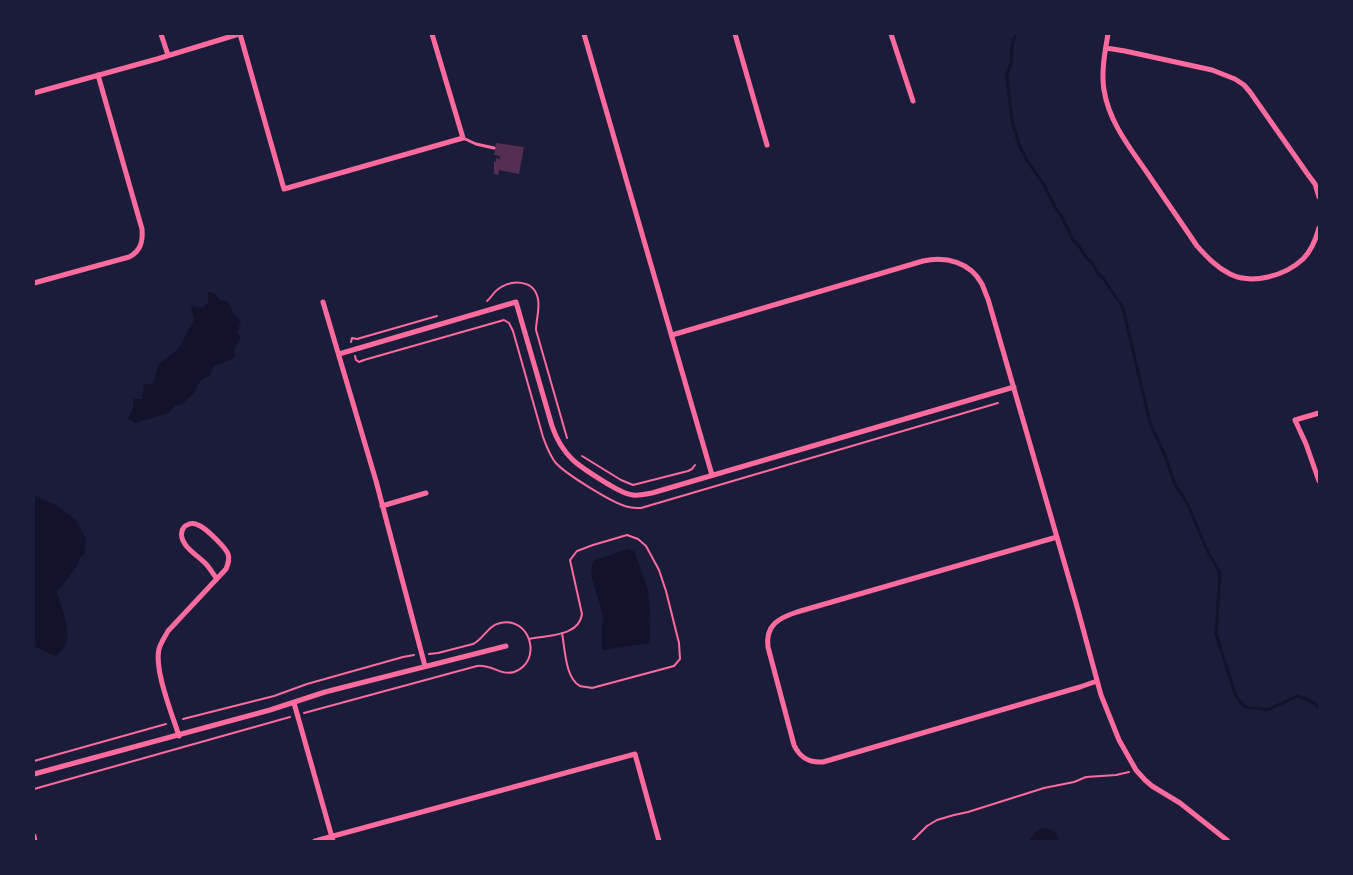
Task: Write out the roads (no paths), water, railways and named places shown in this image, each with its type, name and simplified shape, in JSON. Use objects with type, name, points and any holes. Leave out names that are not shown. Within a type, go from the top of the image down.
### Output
[{"type":"street","points":[[161,34],[168,55]]},
{"type":"street","points":[[34,93],[239,34],[284,190],[463,138],[432,34]]},
{"type":"street","points":[[584,34],[712,475]]},
{"type":"street","points":[[735,34],[768,145]]},
{"type":"street","points":[[891,34],[912,101]]},
{"type":"street","points":[[1108,34],[1103,65],[1104,90],[1114,123],[1198,246],[1211,262],[1232,275],[1245,278],[1257,278],[1285,272],[1304,258],[1317,236],[1319,228]]},
{"type":"street","points":[[1106,48],[1212,70],[1235,79],[1244,85],[1256,99],[1315,184],[1319,197]]},
{"type":"street","points":[[34,283],[134,255],[140,247],[142,229],[98,76]]},
{"type":"street","points":[[672,335],[923,261],[949,260],[971,270],[982,284],[988,299],[1097,681],[1118,740],[1144,780],[1180,803],[1228,841]]},
{"type":"street","points":[[322,302],[339,354],[425,666]]},
{"type":"street","points":[[339,354],[516,302],[556,438],[566,453],[583,469],[624,493],[636,496],[1014,386]]},
{"type":"street","points":[[1319,413],[1295,420],[1319,481]]},
{"type":"street","points":[[382,506],[426,493]]},
{"type":"street","points":[[179,736],[158,666],[161,642],[168,631],[226,569],[228,565],[228,554],[225,549],[202,527],[197,524],[188,524],[184,528],[181,538],[209,567],[216,579]]},
{"type":"street","points":[[1057,537],[797,612],[774,623],[768,635],[768,647],[794,745],[802,758],[823,762],[1097,681]]},
{"type":"street","points":[[34,774],[179,736],[325,692],[506,646]]},
{"type":"street","points":[[294,702],[333,839]]},
{"type":"street","points":[[315,841],[333,839],[635,754],[659,841]]},
{"type":"street","points":[[34,836],[35,841]]},
{"type":"lane","points":[[463,138],[476,144],[494,148]]},
{"type":"waterway","points":[[1016,34],[1012,44],[1011,62],[1007,78],[1012,121],[1019,144],[1026,159],[1061,215],[1073,240],[1092,263],[1123,308],[1150,423],[1175,484],[1188,505],[1207,550],[1220,573],[1216,634],[1236,696],[1247,708],[1267,710],[1298,696],[1313,702],[1319,710]]}]
